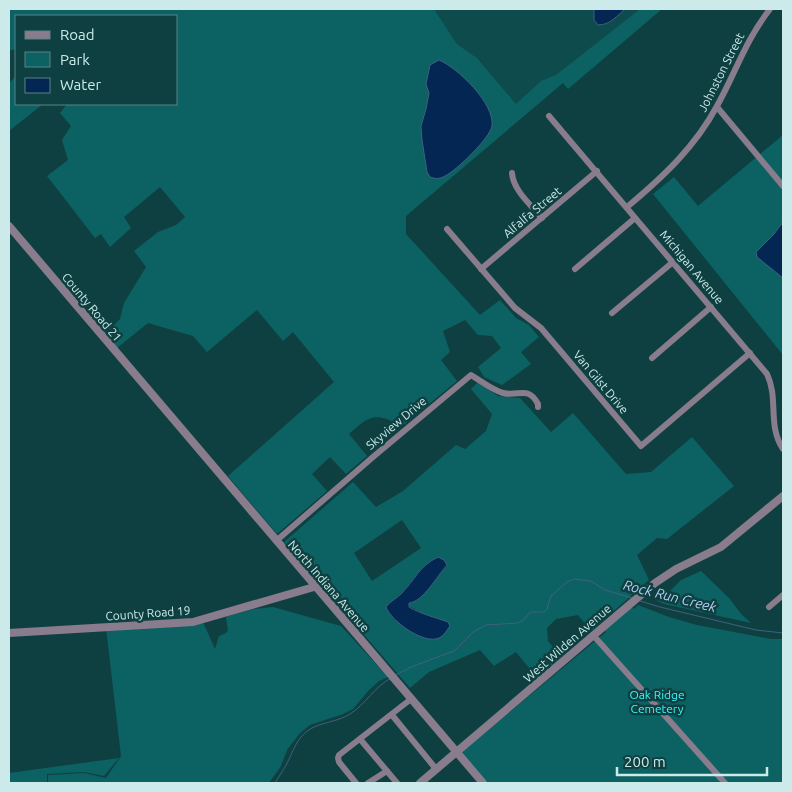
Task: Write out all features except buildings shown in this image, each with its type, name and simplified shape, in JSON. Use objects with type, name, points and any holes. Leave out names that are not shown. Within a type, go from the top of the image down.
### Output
[{"type":"street","name":"Johnston Street","points":[[627,208],[664,176],[701,133],[717,107],[745,47],[770,9]]},
{"type":"street","points":[[717,107],[783,186]]},
{"type":"street","name":"Michigan Avenue","points":[[549,116],[767,374],[772,384],[774,426],[783,449]]},
{"type":"street","name":"Alfalfa Street","points":[[482,269],[597,171]]},
{"type":"street","points":[[512,173],[512,180],[516,187],[542,218]]},
{"type":"street","points":[[575,269],[635,218]]},
{"type":"street","name":"County Road 21","points":[[9,226],[159,402]]},
{"type":"street","name":"Van Gilst Drive","points":[[447,229],[515,308],[541,328],[640,446],[750,353]]},
{"type":"street","points":[[612,313],[673,262]]},
{"type":"street","points":[[652,358],[711,307]]},
{"type":"street","name":"Skyview Drive","points":[[276,542],[373,457],[471,376],[502,393],[524,392],[531,394],[538,407]]},
{"type":"street","name":"North Indiana Avenue","points":[[159,402],[314,587],[483,783]]},
{"type":"street","name":"West Wilden Avenue","points":[[420,783],[642,593],[671,572],[721,547],[783,496]]},
{"type":"street","name":"County Road 19","points":[[9,633],[193,622],[314,587]]},
{"type":"street","points":[[769,607],[783,595]]},
{"type":"street","points":[[593,635],[725,783]]},
{"type":"street","points":[[356,783],[339,762],[338,758],[411,699]]},
{"type":"street","points":[[392,715],[436,769]]},
{"type":"street","points":[[360,739],[396,783]]},
{"type":"street","points":[[368,783],[386,771]]},
{"type":"shaded area","points":[[434,9],[650,9],[525,115],[477,58],[457,44]]},
{"type":"green space","points":[[9,9],[434,9],[457,44],[477,58],[516,104],[541,81],[556,75],[640,9],[662,9],[568,89],[563,83],[406,216],[406,234],[480,315],[500,300],[516,318],[529,325],[539,337],[521,352],[531,364],[502,385],[484,377],[478,367],[501,348],[492,336],[478,335],[465,320],[443,331],[450,352],[441,360],[457,381],[400,428],[393,422],[381,417],[370,418],[358,426],[349,434],[367,456],[346,474],[330,457],[312,474],[327,491],[277,534],[228,476],[334,382],[293,332],[283,341],[257,310],[207,352],[193,336],[148,323],[117,348],[105,334],[120,319],[124,303],[146,267],[134,251],[158,232],[176,225],[185,217],[160,187],[124,217],[131,228],[110,247],[101,234],[95,238],[47,176],[68,160],[62,140],[71,126],[60,113],[66,105],[178,105],[178,15],[15,15],[15,49],[9,51]],"holes":[[[430,65],[427,172],[421,126],[429,93],[426,84]]]},
{"type":"green space","points":[[15,77],[15,105],[42,105],[9,131],[9,83]]},
{"type":"green space","points":[[783,135],[783,355],[653,194],[674,177],[698,206]]},
{"type":"green space","points":[[478,382],[498,396],[520,398],[551,432],[573,413],[626,474],[651,472],[692,437],[734,486],[667,539],[657,538],[637,555],[649,580],[591,631],[578,615],[556,619],[547,628],[548,641],[561,657],[537,678],[516,652],[494,666],[480,650],[429,672],[410,688],[284,542],[353,482],[376,507],[403,491],[456,445],[465,449],[486,431],[492,414],[471,389]],"holes":[[[402,520],[421,548],[372,581],[354,553]],[[438,557],[447,566],[419,598],[409,603],[409,606],[434,619],[442,620],[394,620],[389,603],[403,592],[423,567]]]},
{"type":"green space","points":[[701,571],[751,623],[657,601],[681,580]]},
{"type":"green space","name":"Oak Ridge Cemetery","points":[[638,605],[697,625],[771,639],[783,639],[783,783],[486,783],[462,755],[463,751],[606,632],[604,630],[632,607],[634,609]]},
{"type":"green space","points":[[273,607],[341,626],[388,677],[379,681],[368,691],[353,709],[310,725],[300,733],[287,750],[281,766],[269,783],[48,783],[48,775],[84,773],[106,778],[121,756],[106,628],[202,620],[215,649],[219,636],[228,630],[226,618],[228,616],[254,609]]},
{"type":"green space","points":[[119,758],[104,776],[84,772],[47,774],[47,783],[9,783],[9,773]]},
{"type":"water","points":[[594,9],[625,9],[610,22],[598,25],[594,20]]},
{"type":"water","points":[[439,60],[456,71],[474,88],[488,108],[492,126],[479,146],[464,161],[450,173],[441,178],[436,178],[430,177],[427,172],[421,126],[429,93],[426,84],[430,65]]},
{"type":"water","points":[[783,222],[783,278],[757,257],[756,252]]},
{"type":"water","points":[[438,557],[444,560],[447,565],[425,593],[414,602],[409,603],[409,607],[423,614],[448,622],[450,626],[444,634],[439,638],[433,639],[417,635],[401,625],[389,613],[386,607],[406,589],[421,569]]},
{"type":"waterway","name":"Rock Run Creek","points":[[396,675],[411,667],[454,651],[473,632],[486,625],[518,623],[524,620],[530,612],[544,612],[547,609],[551,596],[567,582],[574,579],[591,581],[605,590],[632,598]]},
{"type":"waterway","name":"Rock Run Creek","points":[[640,601],[756,630],[783,633]]},
{"type":"waterway","name":"Rock Run Creek","points":[[275,783],[296,744],[303,735],[314,727],[350,714],[391,678]]}]
